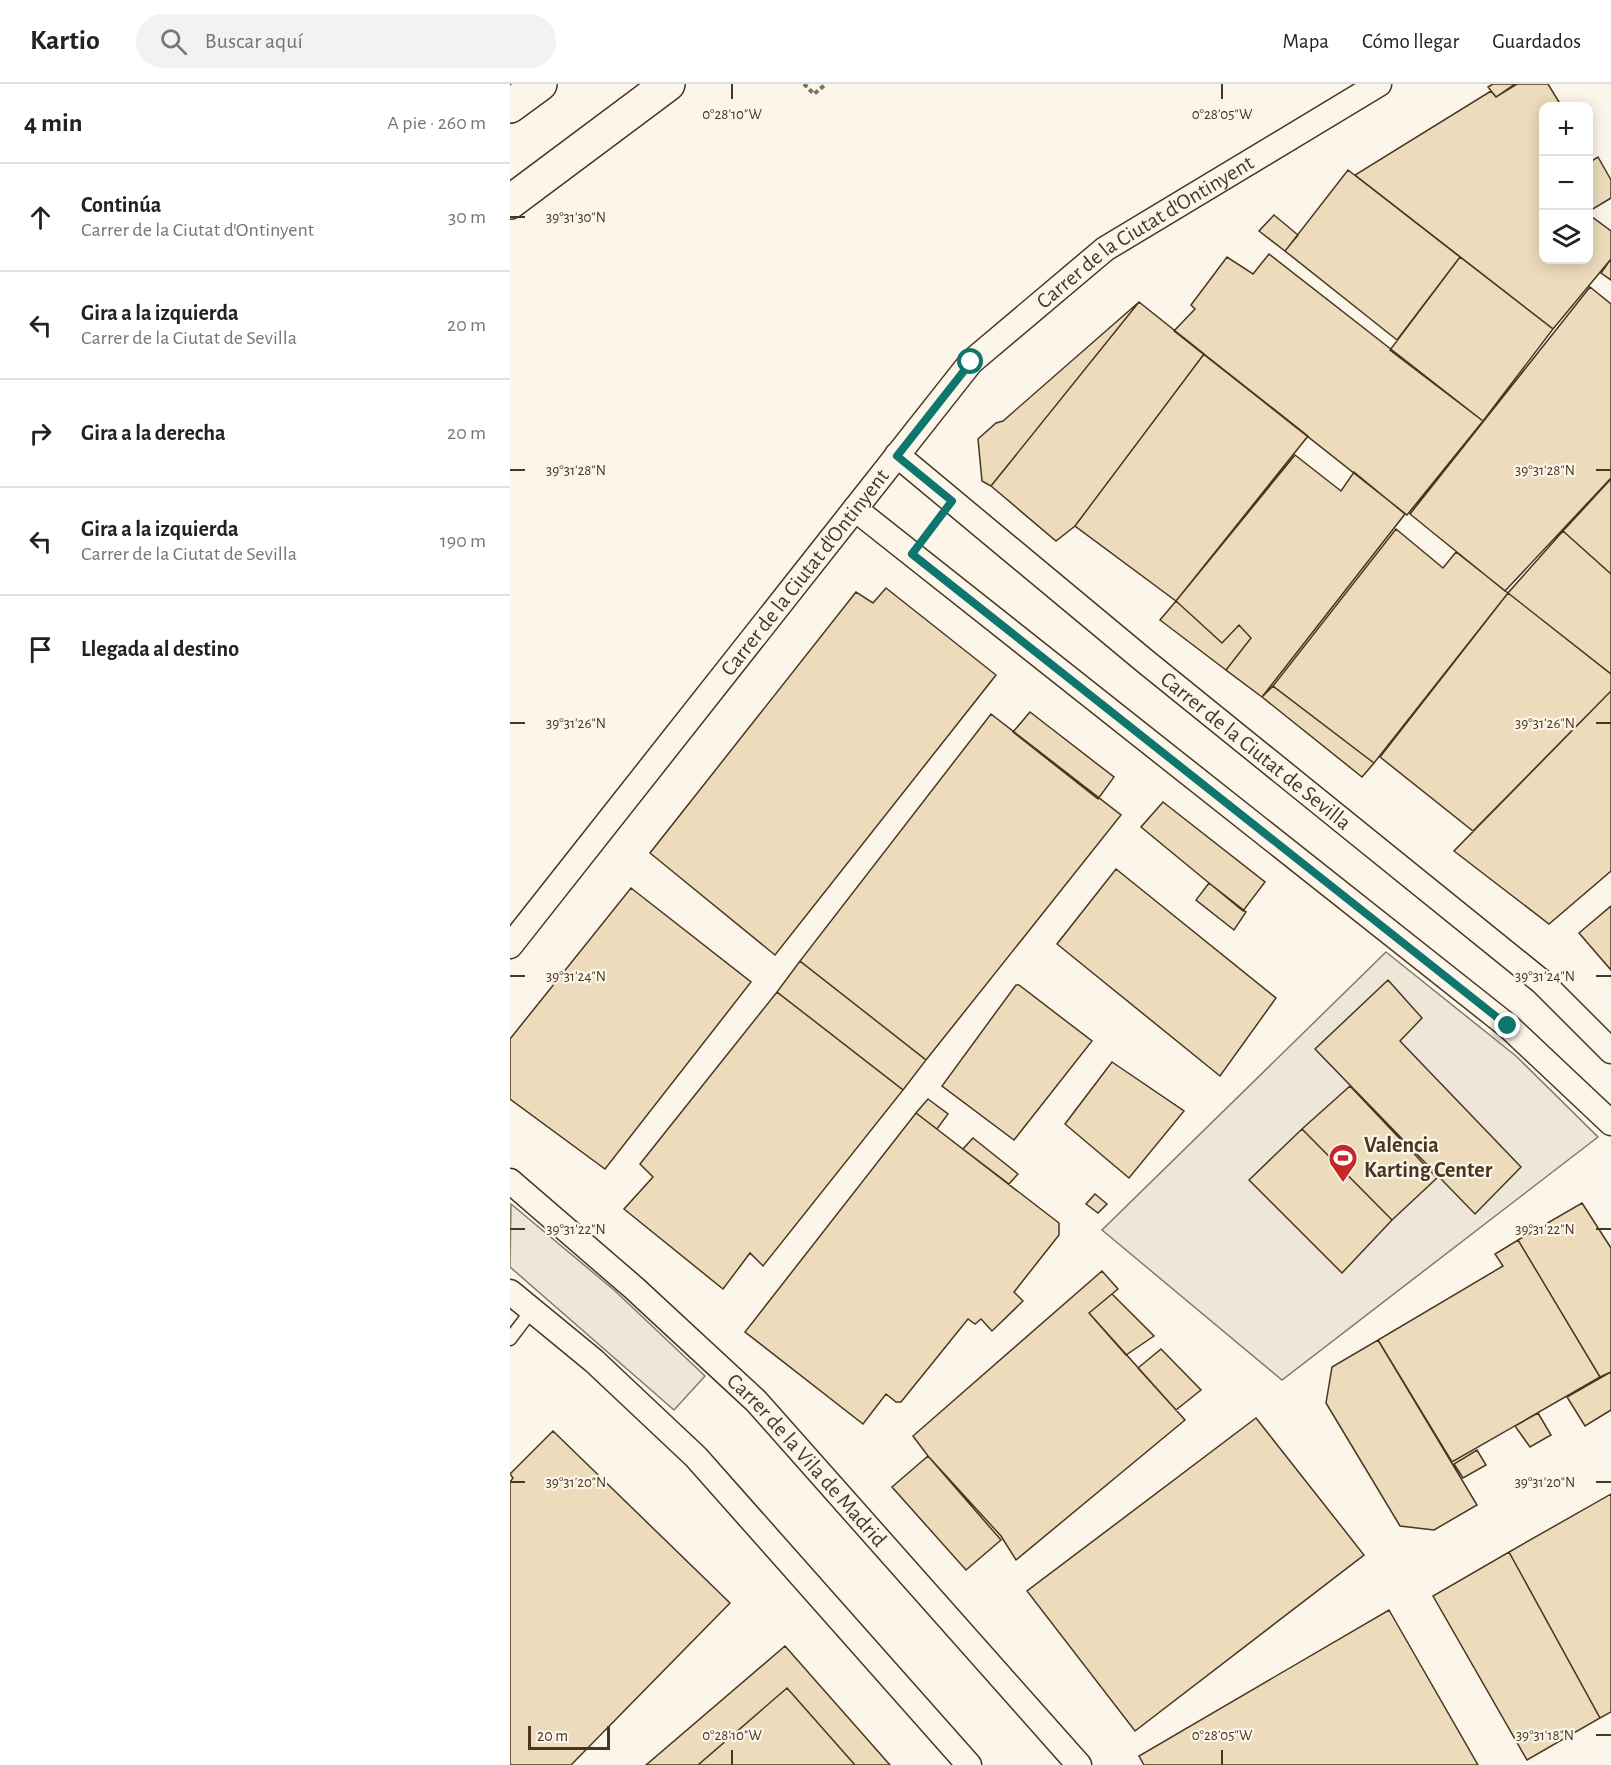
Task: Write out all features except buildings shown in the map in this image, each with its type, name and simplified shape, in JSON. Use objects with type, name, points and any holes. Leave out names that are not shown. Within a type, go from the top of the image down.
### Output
[{"type":"highway","points":[[510,89],[516,84]]},
{"type":"highway","points":[[510,106],[540,84]]},
{"type":"highway","points":[[510,202],[668,84]]},
{"type":"street","name":"Carrer de la Ciutat d'Ontinyent","points":[[510,946],[971,362],[1105,249],[1379,84]]},
{"type":"street","name":"Carrer de la Ciutat de Sevilla","points":[[897,456],[1542,982],[1611,1051]]},
{"type":"street","points":[[855,509],[1508,1026],[1611,1124]]},
{"type":"street","name":"Carrer de la Vila de Madrid","points":[[510,1181],[634,1288],[756,1401],[1079,1765]]},
{"type":"street","points":[[510,1292],[594,1361],[696,1457],[969,1765]]},
{"type":"lane","points":[[510,1339],[532,1310]]},
{"type":"path","points":[[804,84],[814,93],[826,84]]},
{"type":"path","points":[[912,554],[952,501]]},
{"type":"shaded area","name":"Valencia Karting Center","points":[[1386,952],[1516,1056],[1598,1137],[1282,1380],[1102,1230]]},
{"type":"shaded area","points":[[511,1204],[614,1290],[705,1376],[674,1410],[510,1267]]},
{"type":"place","name":"Valencia Karting Center","points":[[1343,1184]]},
{"type":"route","points":[[971,362],[897,456],[952,501],[912,554],[1508,1026]]}]
